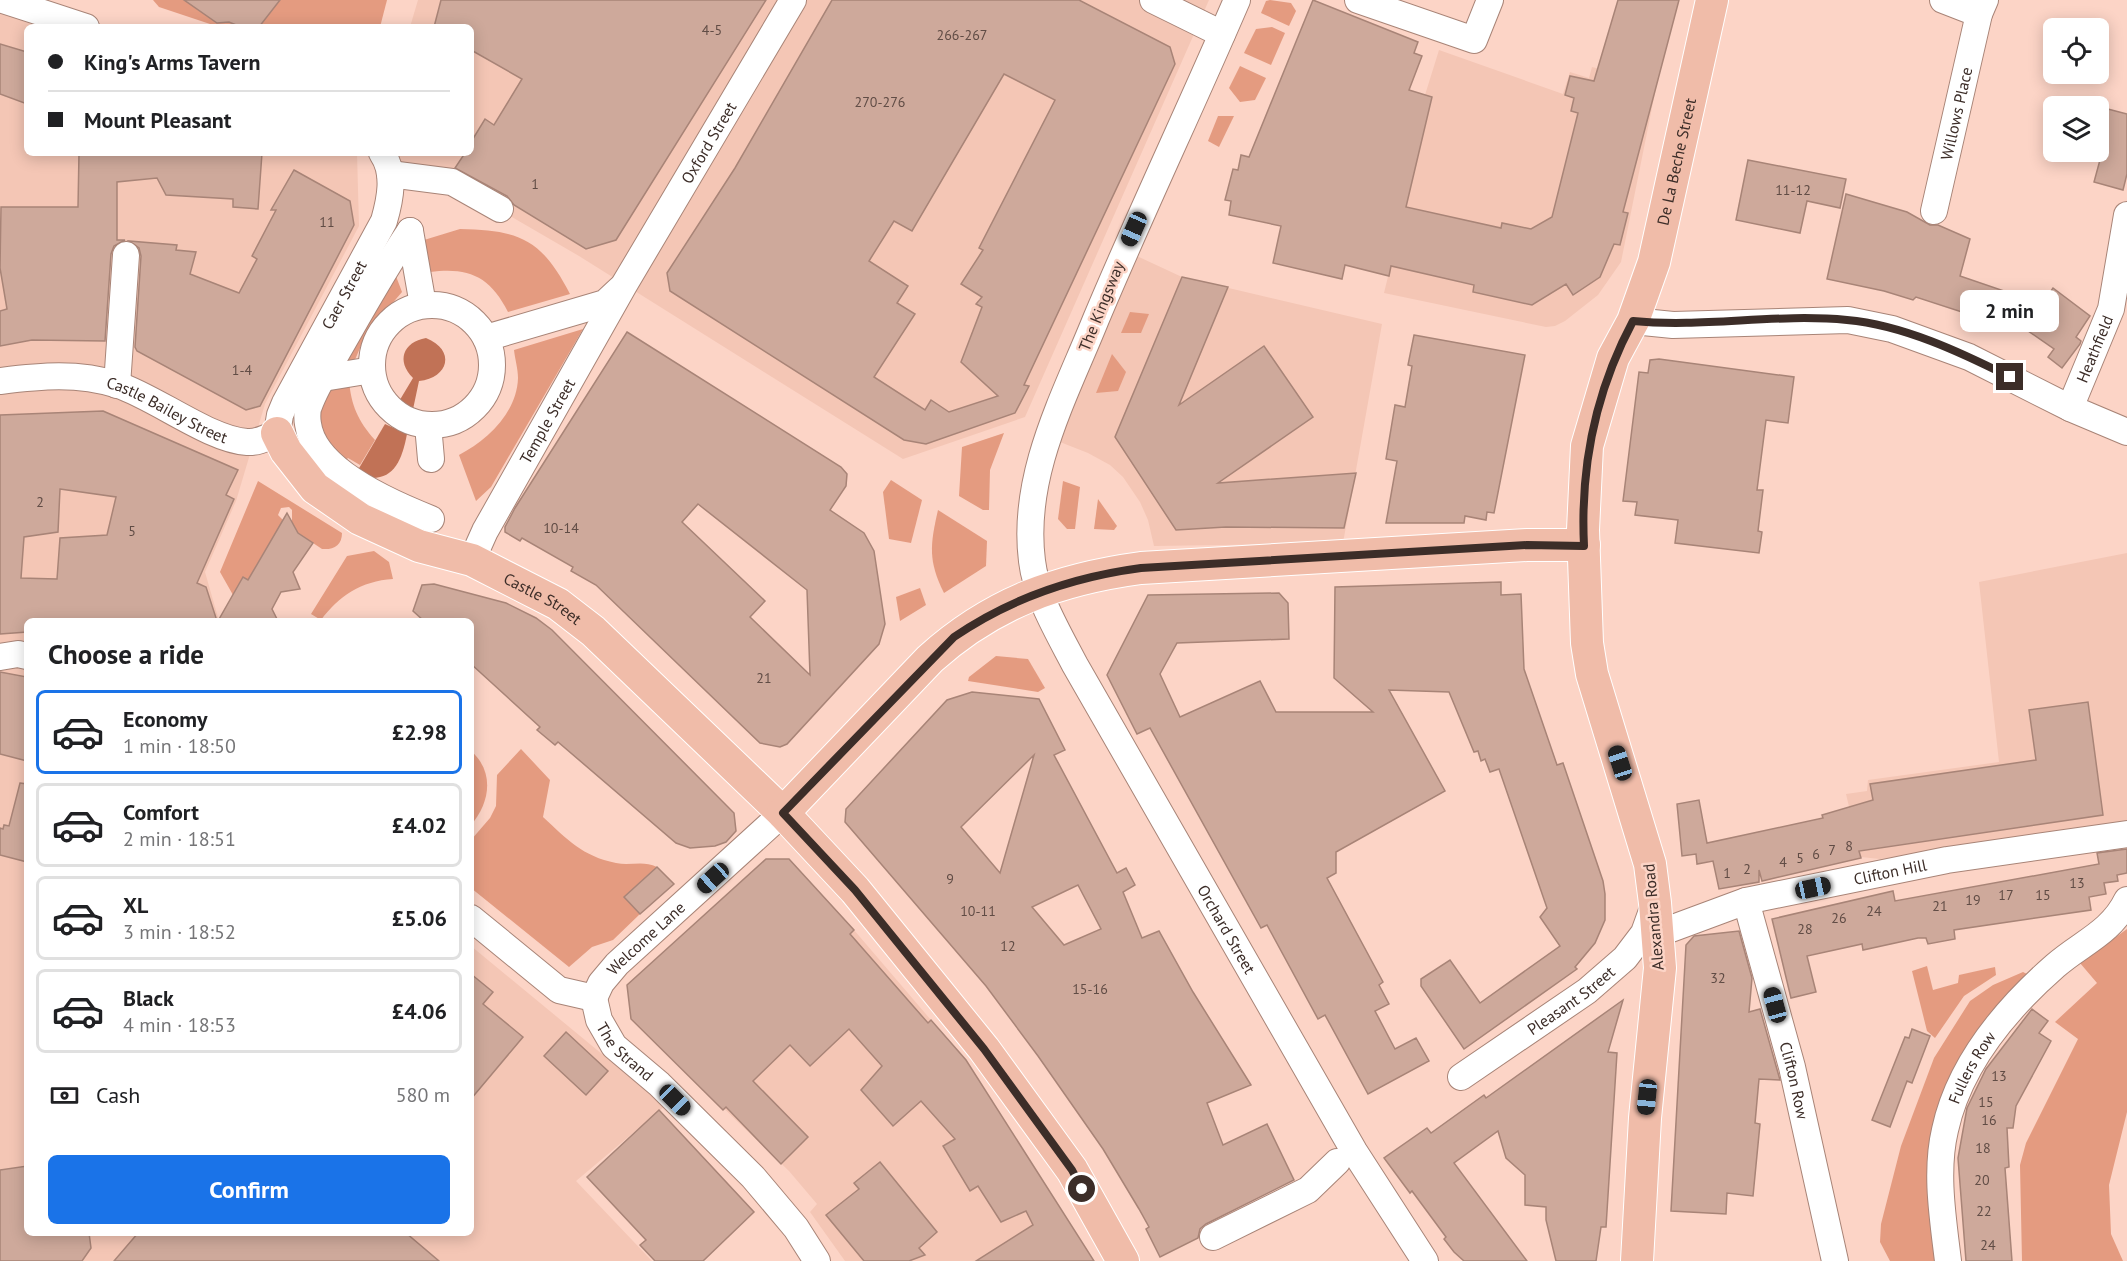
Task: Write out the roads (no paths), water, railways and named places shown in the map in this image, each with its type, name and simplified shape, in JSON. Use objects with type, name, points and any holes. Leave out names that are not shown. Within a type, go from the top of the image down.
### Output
[{"type":"main road","name":"De La Beche Street","points":[[1584,546],[1587,446],[1613,358],[1633,321],[1654,262],[1712,0]]},
{"type":"main road","name":"Castle Street","points":[[278,433],[286,451],[315,488],[360,519],[419,546],[472,560],[558,604],[593,631],[783,813],[855,890],[984,1049],[1072,1170],[1123,1261]]},
{"type":"main road","points":[[783,813],[954,637],[986,615],[1041,591],[1095,574],[1141,568],[1527,545],[1584,546]]},
{"type":"main road","name":"Alexandra Road","points":[[1584,546],[1587,643],[1593,674],[1650,864],[1660,968],[1645,1118],[1637,1261]]},
{"type":"street","points":[[3,0],[77,24]]},
{"type":"street","name":"Oxford Street","points":[[624,285],[793,0]]},
{"type":"street","points":[[1153,0],[1222,34]]},
{"type":"street","name":"The Kingsway","points":[[1041,591],[1032,562],[1030,531],[1043,448],[1127,244],[1237,0]]},
{"type":"street","points":[[1358,0],[1474,40],[1490,0]]},
{"type":"street","points":[[1943,0],[1982,7]]},
{"type":"street","name":"Willows Place","points":[[1934,211],[1982,7]]},
{"type":"street","points":[[386,164],[452,182],[500,209]]},
{"type":"street","name":"Caer Street","points":[[278,433],[280,415],[285,403],[384,221],[390,196],[386,164]]},
{"type":"street","name":"Heathfield","points":[[2070,408],[2111,309],[2127,215]]},
{"type":"street","points":[[423,305],[410,231],[386,267],[323,378],[308,407],[308,425],[326,456],[354,482],[386,502],[431,519]]},
{"type":"street","points":[[117,385],[126,255]]},
{"type":"street","points":[[486,338],[605,303],[624,285]]},
{"type":"street","name":"Temple Street","points":[[472,560],[485,531],[624,285]]},
{"type":"street","points":[[423,305],[443,305],[461,312],[476,323],[486,338],[492,359],[490,380],[482,399],[467,414],[448,423],[428,425],[411,422],[396,414],[384,402],[376,387],[372,370],[373,352],[385,328],[406,310],[423,305]]},
{"type":"street","points":[[1633,321],[1673,325],[1814,319],[1848,320],[1870,324],[1892,329],[1969,357],[2070,408],[2127,432]]},
{"type":"street","points":[[323,378],[372,370]]},
{"type":"street","name":"Castle Bailey Street","points":[[0,381],[55,374],[117,385],[222,436],[247,442],[262,440],[278,433]]},
{"type":"street","points":[[428,425],[431,459]]},
{"type":"street","name":"Orchard Street","points":[[1041,591],[1075,665],[1354,1151],[1425,1261]]},
{"type":"street","points":[[0,657],[24,655]]},
{"type":"street","name":"Welcome Lane","points":[[594,998],[601,982],[617,964],[783,813]]},
{"type":"street","name":"Clifton Hill","points":[[1656,919],[1947,860],[2127,834]]},
{"type":"street","name":"Fullers Row","points":[[1948,1261],[1940,1200],[1944,1130],[1958,1090],[1987,1039],[2021,998],[2057,964],[2109,928],[2119,916],[2127,900]]},
{"type":"street","name":"Clifton Row","points":[[1746,901],[1792,1067],[1835,1261]]},
{"type":"street","name":"Pleasant Street","points":[[1461,1077],[1587,991],[1625,958],[1656,919]]},
{"type":"street","name":"The Strand","points":[[474,920],[559,990],[594,998],[598,1020],[614,1046],[659,1084],[753,1177],[796,1228],[817,1261]]},
{"type":"street","points":[[1213,1237],[1308,1190],[1337,1162]]}]
